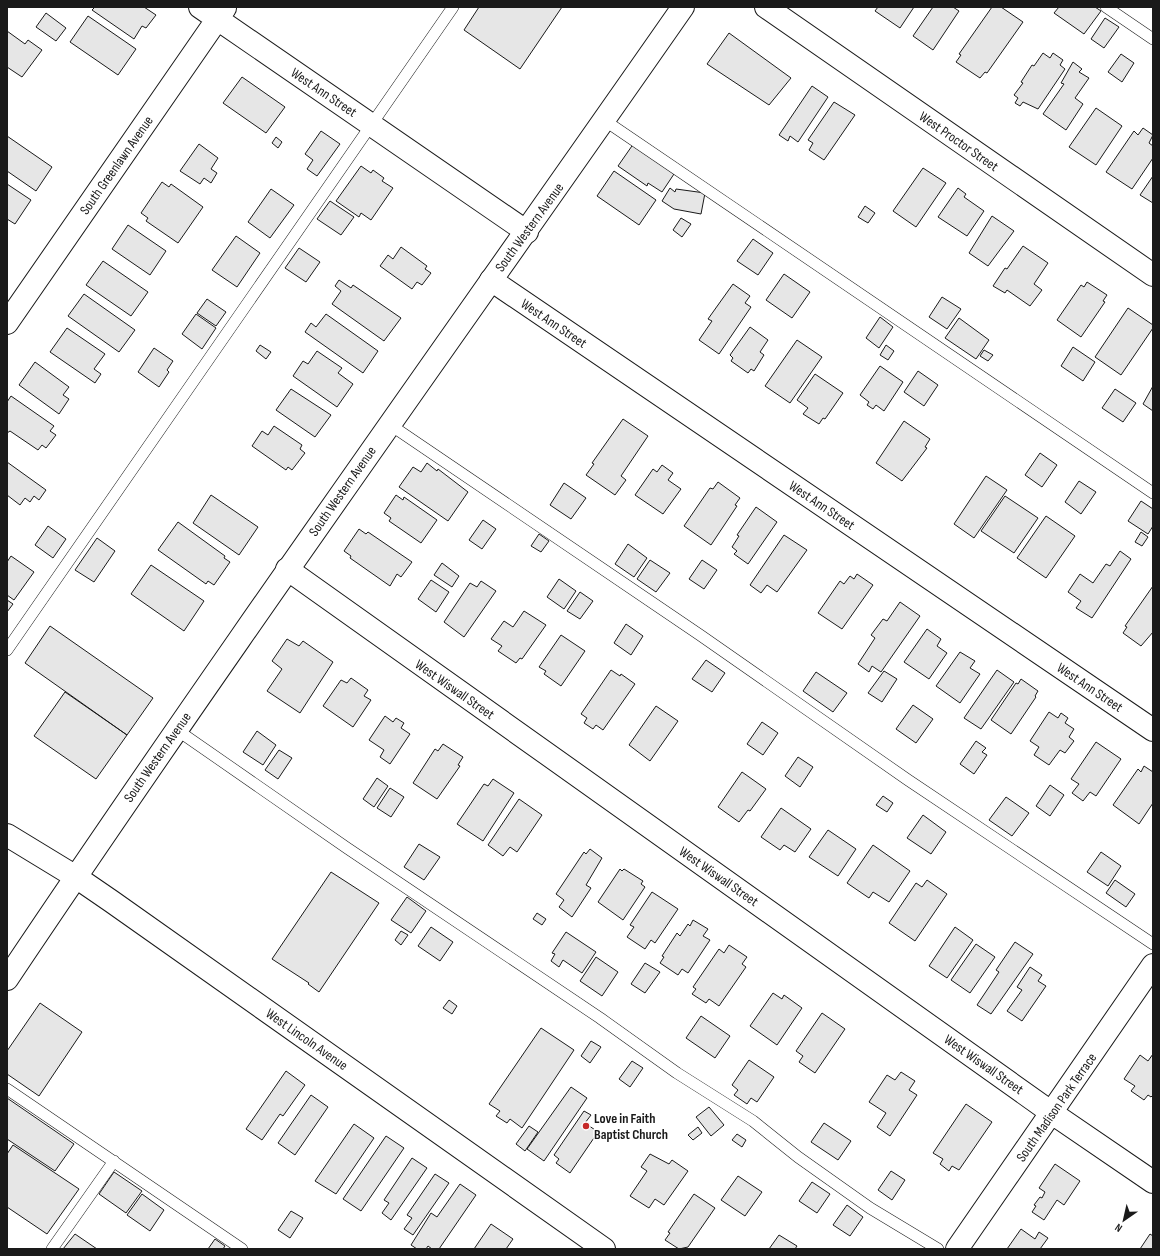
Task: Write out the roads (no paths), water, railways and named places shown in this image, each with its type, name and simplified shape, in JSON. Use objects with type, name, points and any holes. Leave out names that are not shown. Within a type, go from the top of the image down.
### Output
[{"type":"street","name":"South Western Avenue","points":[[7,979],[287,570],[491,280],[527,232],[683,7]]},
{"type":"street","name":"West Proctor Street","points":[[766,7],[1153,274]]},
{"type":"street","name":"West Ann Street","points":[[214,11],[371,124],[527,232]]},
{"type":"street","name":"South Greenlawn Avenue","points":[[7,323],[214,11]]},
{"type":"street","name":"West Ann Street","points":[[491,280],[1153,730]]},
{"type":"street","name":"West Wiswall Street","points":[[287,570],[1052,1113],[1153,1182]]},
{"type":"street","name":"West Lincoln Avenue","points":[[7,835],[76,877],[604,1249]]},
{"type":"street","name":"South Madison Park Terrace","points":[[957,1249],[1153,965]]},
{"type":"lane","points":[[7,650],[452,7]]},
{"type":"lane","points":[[1106,7],[1153,39]]},
{"type":"lane","points":[[604,120],[1153,493]]},
{"type":"lane","points":[[389,424],[693,631],[908,780],[1153,944]]},
{"type":"lane","points":[[177,730],[347,848],[600,1018],[677,1073],[753,1121],[798,1157],[870,1208],[938,1249]]},
{"type":"lane","points":[[7,1089],[242,1249]]},
{"type":"lane","points":[[52,1249],[114,1161]]},
{"type":"place","name":"Love in Faith Baptist Church","points":[[586,1126]]}]
